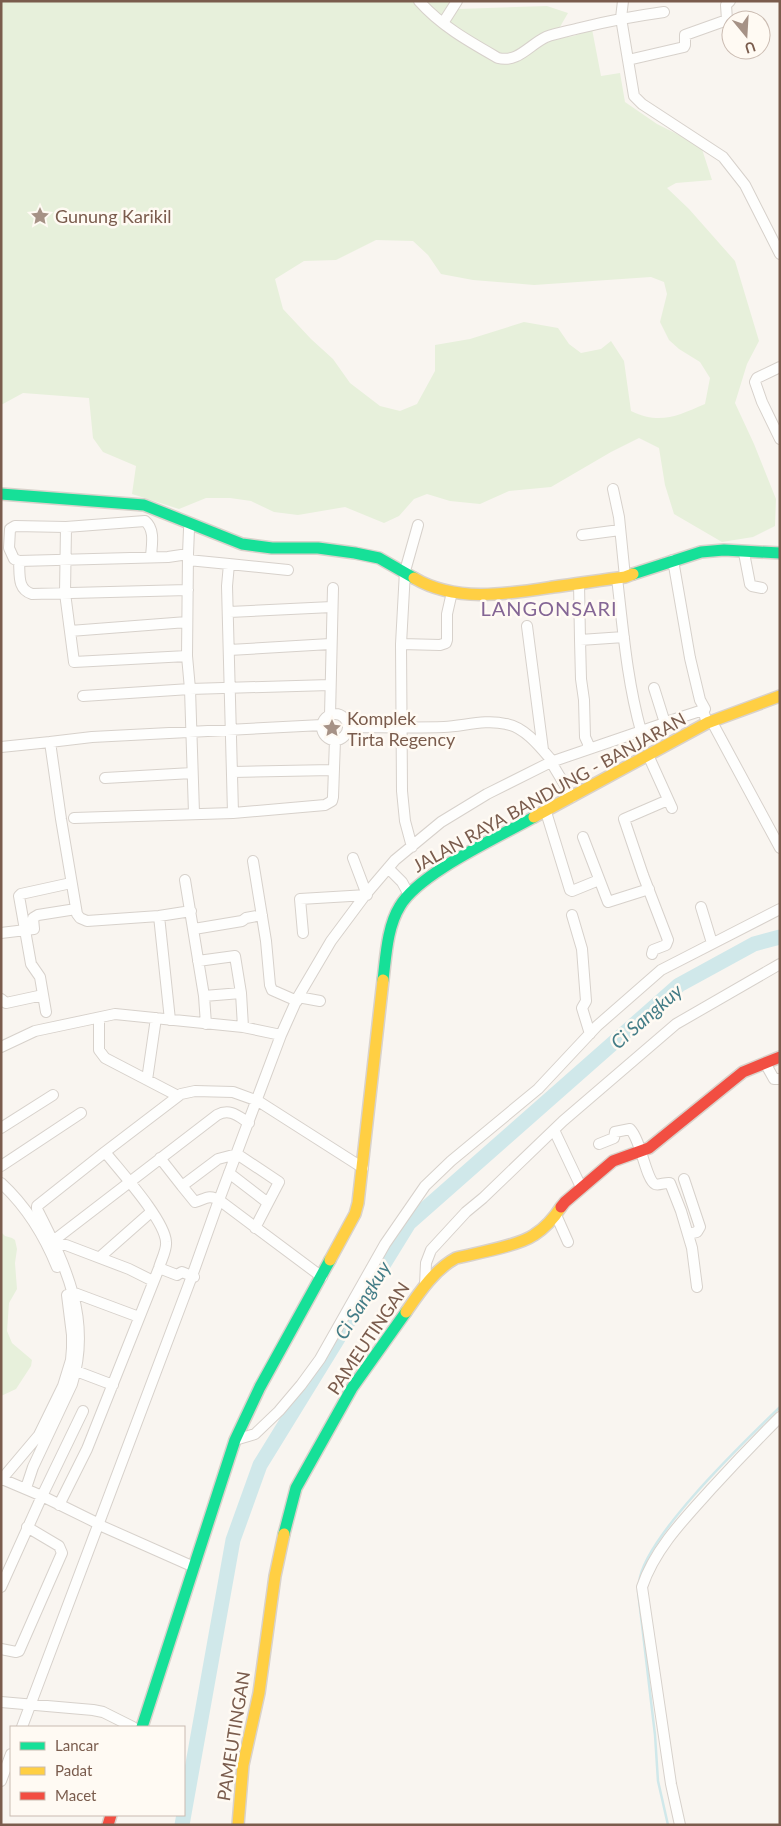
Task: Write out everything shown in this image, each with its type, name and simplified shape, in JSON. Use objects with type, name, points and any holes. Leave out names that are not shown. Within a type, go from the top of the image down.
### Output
[{"type":"street","points":[[419,1],[458,35],[498,58],[505,60],[515,58],[547,37],[621,18],[664,12]]},
{"type":"street","points":[[443,23],[457,1]]},
{"type":"street","points":[[628,60],[684,47],[685,35],[727,20],[726,5],[730,1]]},
{"type":"street","points":[[622,2],[621,18],[634,96],[637,100],[722,157],[745,185],[780,254]]},
{"type":"street","points":[[780,367],[757,378],[755,382],[762,402],[780,439]]},
{"type":"street","points":[[614,489],[620,530],[624,637],[633,703],[641,731],[639,732]]},
{"type":"street","points":[[1,494],[144,505],[225,538],[252,546],[318,548],[356,553],[379,558],[429,585],[452,592],[491,595],[621,577],[701,552],[724,550],[780,553]]},
{"type":"street","points":[[151,556],[152,531],[149,524],[145,521],[66,527],[12,527],[10,529],[9,548],[14,559],[20,561],[151,556],[188,557],[229,564],[288,570]]},
{"type":"street","points":[[410,848],[412,847],[405,820],[402,791],[401,644],[404,571],[418,524]]},
{"type":"street","points":[[66,527],[65,593],[74,662],[187,656]]},
{"type":"street","points":[[189,529],[187,656],[190,689],[194,813]]},
{"type":"street","points":[[582,535],[620,530]]},
{"type":"street","points":[[744,552],[750,584],[762,588]]},
{"type":"street","points":[[22,1726],[296,999],[331,941],[388,868],[410,848],[459,810],[551,762],[587,748],[705,709],[700,700],[690,658],[673,560]]},
{"type":"street","points":[[20,561],[22,590],[32,594],[188,590]]},
{"type":"street","points":[[229,564],[233,813]]},
{"type":"street","points":[[579,583],[581,679],[584,700],[585,737],[590,748],[587,748]]},
{"type":"street","points":[[330,715],[330,644],[333,588]]},
{"type":"street","points":[[401,644],[440,645],[446,643],[447,614],[452,592]]},
{"type":"street","points":[[229,612],[332,607]]},
{"type":"street","points":[[70,631],[187,622]]},
{"type":"street","points":[[527,626],[543,750]]},
{"type":"street","points":[[580,640],[624,637]]},
{"type":"street","points":[[230,650],[330,644]]},
{"type":"street","points":[[84,696],[190,689],[330,685]]},
{"type":"street","points":[[654,688],[666,723],[663,723]]},
{"type":"street","name":"JALAN RAYA BANDUNG - BANJARAN","points":[[142,1726],[235,1440],[260,1387],[355,1214],[363,1168],[390,927],[396,910],[408,893],[453,862],[709,722],[780,696]]},
{"type":"street","points":[[702,710],[780,848]]},
{"type":"street","points":[[330,715],[339,715],[344,717],[348,727],[346,734],[335,740],[327,737],[322,725],[323,721],[330,715]]},
{"type":"street","points":[[348,727],[506,724],[518,729],[543,750],[553,762],[551,762],[572,797]]},
{"type":"street","points":[[1,747],[92,737],[322,725]]},
{"type":"street","points":[[74,818],[233,813],[330,804],[333,797],[335,740]]},
{"type":"street","points":[[50,742],[71,883],[76,909],[80,918],[87,921],[159,916],[191,911]]},
{"type":"street","points":[[648,755],[670,804],[624,819],[668,940],[666,945],[653,950],[652,954]]},
{"type":"street","points":[[233,772],[333,770]]},
{"type":"street","points":[[105,778],[192,773]]},
{"type":"street","points":[[546,812],[570,890],[572,891],[599,880]]},
{"type":"street","points":[[584,837],[608,902],[649,889]]},
{"type":"street","points":[[353,858],[366,894]]},
{"type":"street","points":[[253,862],[271,988],[297,1001],[296,999],[320,1001]]},
{"type":"street","points":[[388,868],[402,882],[408,893]]},
{"type":"street","points":[[185,880],[204,996],[206,1024]]},
{"type":"street","points":[[46,1012],[40,977],[31,964],[19,899],[20,894],[71,883]]},
{"type":"street","points":[[303,933],[300,899],[368,895],[366,894]]},
{"type":"street","points":[[701,906],[712,943]]},
{"type":"street","points":[[1,933],[34,929],[33,918],[35,916],[76,909]]},
{"type":"street","points":[[235,1440],[255,1434],[279,1411],[301,1385],[320,1359],[384,1244],[425,1186],[451,1161],[538,1089],[590,1034],[661,970],[780,909]]},
{"type":"street","points":[[572,915],[582,949],[586,1001],[582,1008],[590,1034]]},
{"type":"street","points":[[159,916],[170,1020]]},
{"type":"street","points":[[194,929],[262,916]]},
{"type":"street","points":[[198,961],[235,956],[241,993],[242,1027]]},
{"type":"street","points":[[425,1285],[426,1263],[431,1250],[466,1212],[484,1198],[554,1130],[676,1024],[780,964]]},
{"type":"street","points":[[204,996],[241,993]]},
{"type":"street","points":[[1,999],[6,1003],[43,995]]},
{"type":"street","points":[[1,1047],[35,1031],[112,1014],[242,1027],[281,1035]]},
{"type":"street","points":[[99,1018],[99,1050],[102,1054],[122,1068],[178,1096]]},
{"type":"street","points":[[147,1080],[156,1018]]},
{"type":"street","name":"PAMEUTINGAN","points":[[238,1825],[243,1765],[260,1684],[275,1576],[286,1522],[296,1488],[352,1388],[425,1285],[448,1262],[533,1236],[542,1230],[581,1186],[613,1161],[650,1148],[743,1072],[780,1057]]},
{"type":"street","points":[[765,1063],[774,1079],[780,1079]]},
{"type":"street","points":[[26,1488],[33,1467],[72,1384],[76,1371],[79,1331],[72,1292],[55,1243],[37,1206],[178,1096],[195,1091],[233,1092],[257,1101],[363,1168]]},
{"type":"street","points":[[1,1128],[52,1095]]},
{"type":"street","points":[[55,1243],[129,1182],[222,1112],[231,1112],[248,1123]]},
{"type":"street","points":[[1,1166],[81,1113]]},
{"type":"street","points":[[599,1144],[614,1138],[615,1132],[630,1129],[642,1151],[653,1183],[657,1185],[668,1182],[672,1186],[692,1248],[697,1287]]},
{"type":"street","points":[[554,1130],[581,1186]]},
{"type":"street","points":[[59,1505],[87,1449],[166,1244],[165,1234],[151,1212],[105,1152]]},
{"type":"street","points":[[182,1186],[218,1160],[238,1154]]},
{"type":"street","points":[[238,1154],[278,1182],[255,1228]]},
{"type":"street","points":[[160,1158],[195,1202],[208,1196],[219,1200],[322,1277]]},
{"type":"street","points":[[229,1173],[268,1203]]},
{"type":"street","points":[[684,1179],[700,1227],[697,1232],[688,1234]]},
{"type":"street","points":[[1,1184],[25,1208],[50,1250],[66,1290],[72,1335],[70,1367],[51,1412],[34,1442],[2,1479],[26,1488],[99,1524],[97,1524],[194,1567]]},
{"type":"street","points":[[100,1258],[151,1212]]},
{"type":"street","points":[[556,1215],[568,1242]]},
{"type":"street","points":[[55,1243],[66,1244],[153,1281]]},
{"type":"street","points":[[158,1268],[177,1274],[182,1272],[194,1277],[192,1276]]},
{"type":"street","points":[[72,1292],[138,1317]]},
{"type":"street","points":[[76,1371],[113,1385]]},
{"type":"street","points":[[1,1587],[27,1527],[83,1410]]},
{"type":"street","points":[[680,1825],[671,1784],[642,1587],[658,1555],[674,1532],[753,1443],[780,1417]]},
{"type":"street","points":[[1,1649],[19,1651],[62,1553],[59,1546],[27,1527]]},
{"type":"street","points":[[1,1702],[93,1710],[103,1712],[130,1726]]},
{"type":"street","points":[[5,1779],[10,1758]]},
{"type":"green space","points":[[1,1],[447,1],[458,9],[547,6],[568,13],[553,39],[574,36],[592,29],[601,76],[620,73],[625,102],[657,124],[701,146],[712,180],[676,183],[667,188],[689,209],[735,261],[759,341],[747,364],[735,403],[776,499],[775,526],[753,537],[722,542],[674,514],[665,485],[659,448],[639,438],[551,487],[509,491],[480,504],[450,501],[427,494],[414,499],[399,516],[384,523],[345,507],[298,515],[274,512],[251,501],[230,498],[206,498],[179,509],[132,494],[136,466],[103,452],[93,438],[89,398],[23,393],[1,405]],"holes":[[[376,240],[413,241],[428,255],[441,274],[473,280],[534,285],[651,277],[664,282],[667,294],[660,322],[669,340],[679,349],[700,362],[710,378],[705,404],[677,415],[660,418],[651,418],[631,411],[624,361],[611,341],[601,349],[581,353],[569,344],[558,328],[524,322],[470,339],[435,345],[435,371],[417,404],[400,411],[380,406],[350,383],[333,359],[283,309],[275,279],[304,261],[336,260]]]},
{"type":"green space","points":[[1,1232],[15,1240],[17,1249],[15,1263],[17,1289],[9,1303],[7,1331],[12,1343],[32,1360],[31,1366],[16,1389],[1,1396]]},
{"type":"waterway","name":"Ci Sangkuy","points":[[185,1808],[233,1540],[260,1465],[409,1223],[679,985],[754,944],[780,937]]},
{"type":"waterway","points":[[639,1583],[645,1564],[658,1541],[676,1517],[721,1466],[780,1407]]},
{"type":"waterway","points":[[638,1591],[655,1735],[658,1781],[668,1825]]},
{"type":"waterway","name":"Ci Sangkuy","points":[[182,1825],[184,1816]]},
{"type":"traffic: fast","points":[[1,494],[144,505],[242,544],[272,548],[318,548],[355,553],[379,558],[414,578]]},
{"type":"traffic: fast","points":[[633,574],[701,552],[724,550],[780,553]]},
{"type":"traffic: fast","points":[[383,980],[392,923],[400,906],[410,894],[424,881],[461,857],[534,817]]},
{"type":"traffic: fast","points":[[142,1726],[235,1440],[260,1387],[330,1260]]},
{"type":"traffic: fast","points":[[284,1534],[296,1488],[352,1388],[406,1312]]},
{"type":"traffic: slow","points":[[414,578],[430,586],[447,591],[465,594],[500,594],[625,577],[633,574]]},
{"type":"traffic: slow","points":[[534,817],[707,723],[780,696]]},
{"type":"traffic: slow","points":[[330,1260],[355,1214],[358,1203],[383,980]]},
{"type":"traffic: slow","points":[[406,1312],[428,1282],[448,1263],[456,1258],[508,1246],[527,1239],[546,1226],[561,1207]]},
{"type":"traffic: slow","points":[[238,1825],[243,1765],[259,1693],[275,1576],[284,1534]]},
{"type":"traffic: jam","points":[[561,1207],[613,1161],[649,1148],[743,1072],[780,1057]]},
{"type":"traffic: jam","points":[[108,1825],[111,1816]]},
{"type":"place","name":"Gunung Karikil","points":[[40,216]]},
{"type":"place","name":"Komplek Tirta Regency","points":[[332,728]]},
{"type":"district","name":"LANGONSARI","points":[[549,608]]}]
